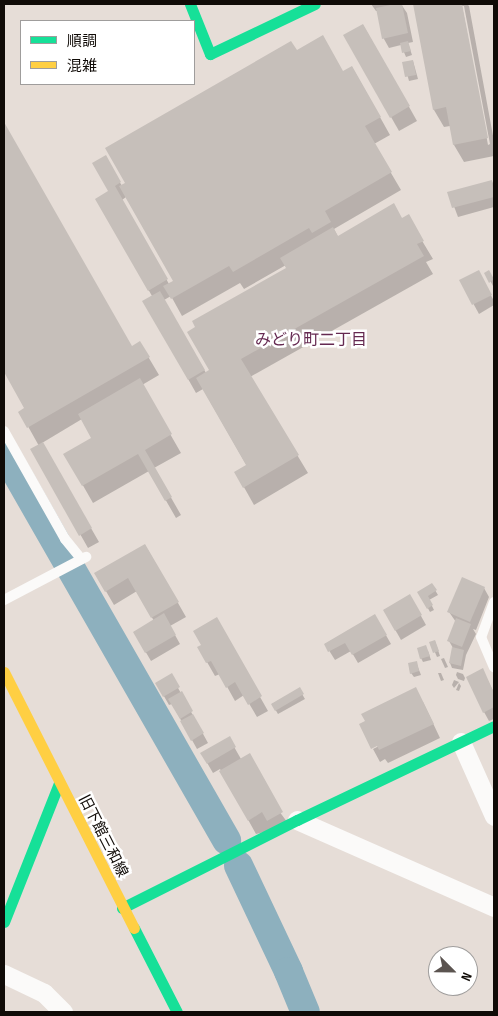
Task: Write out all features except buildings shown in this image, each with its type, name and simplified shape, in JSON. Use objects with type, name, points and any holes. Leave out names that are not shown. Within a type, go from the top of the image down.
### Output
[{"type":"street","points":[[190,4],[210,54],[315,4]]},
{"type":"street","name":"旧下館三和線","points":[[4,672],[122,908],[177,1012]]},
{"type":"street","points":[[122,908],[297,820],[494,726]]},
{"type":"street","points":[[461,742],[494,816]]},
{"type":"street","points":[[4,922],[59,783]]},
{"type":"street","points":[[297,820],[494,907]]},
{"type":"street","points":[[4,974],[44,993],[60,1006],[63,1012]]},
{"type":"lane","points":[[4,431],[77,562],[4,600]]},
{"type":"lane","points":[[494,602],[480,637],[494,667]]},
{"type":"waterway","points":[[4,452],[226,840]]},
{"type":"waterway","points":[[238,865],[288,971],[305,1012]]},
{"type":"traffic: fast","points":[[190,4],[210,54],[315,4]]},
{"type":"traffic: fast","points":[[122,908],[297,820],[494,726]]},
{"type":"traffic: fast","points":[[4,922],[59,783]]},
{"type":"traffic: fast","points":[[134,928],[177,1012]]},
{"type":"traffic: slow","points":[[4,672],[134,928]]},
{"type":"district","name":"みどり町二丁目","points":[[311,341]]}]
